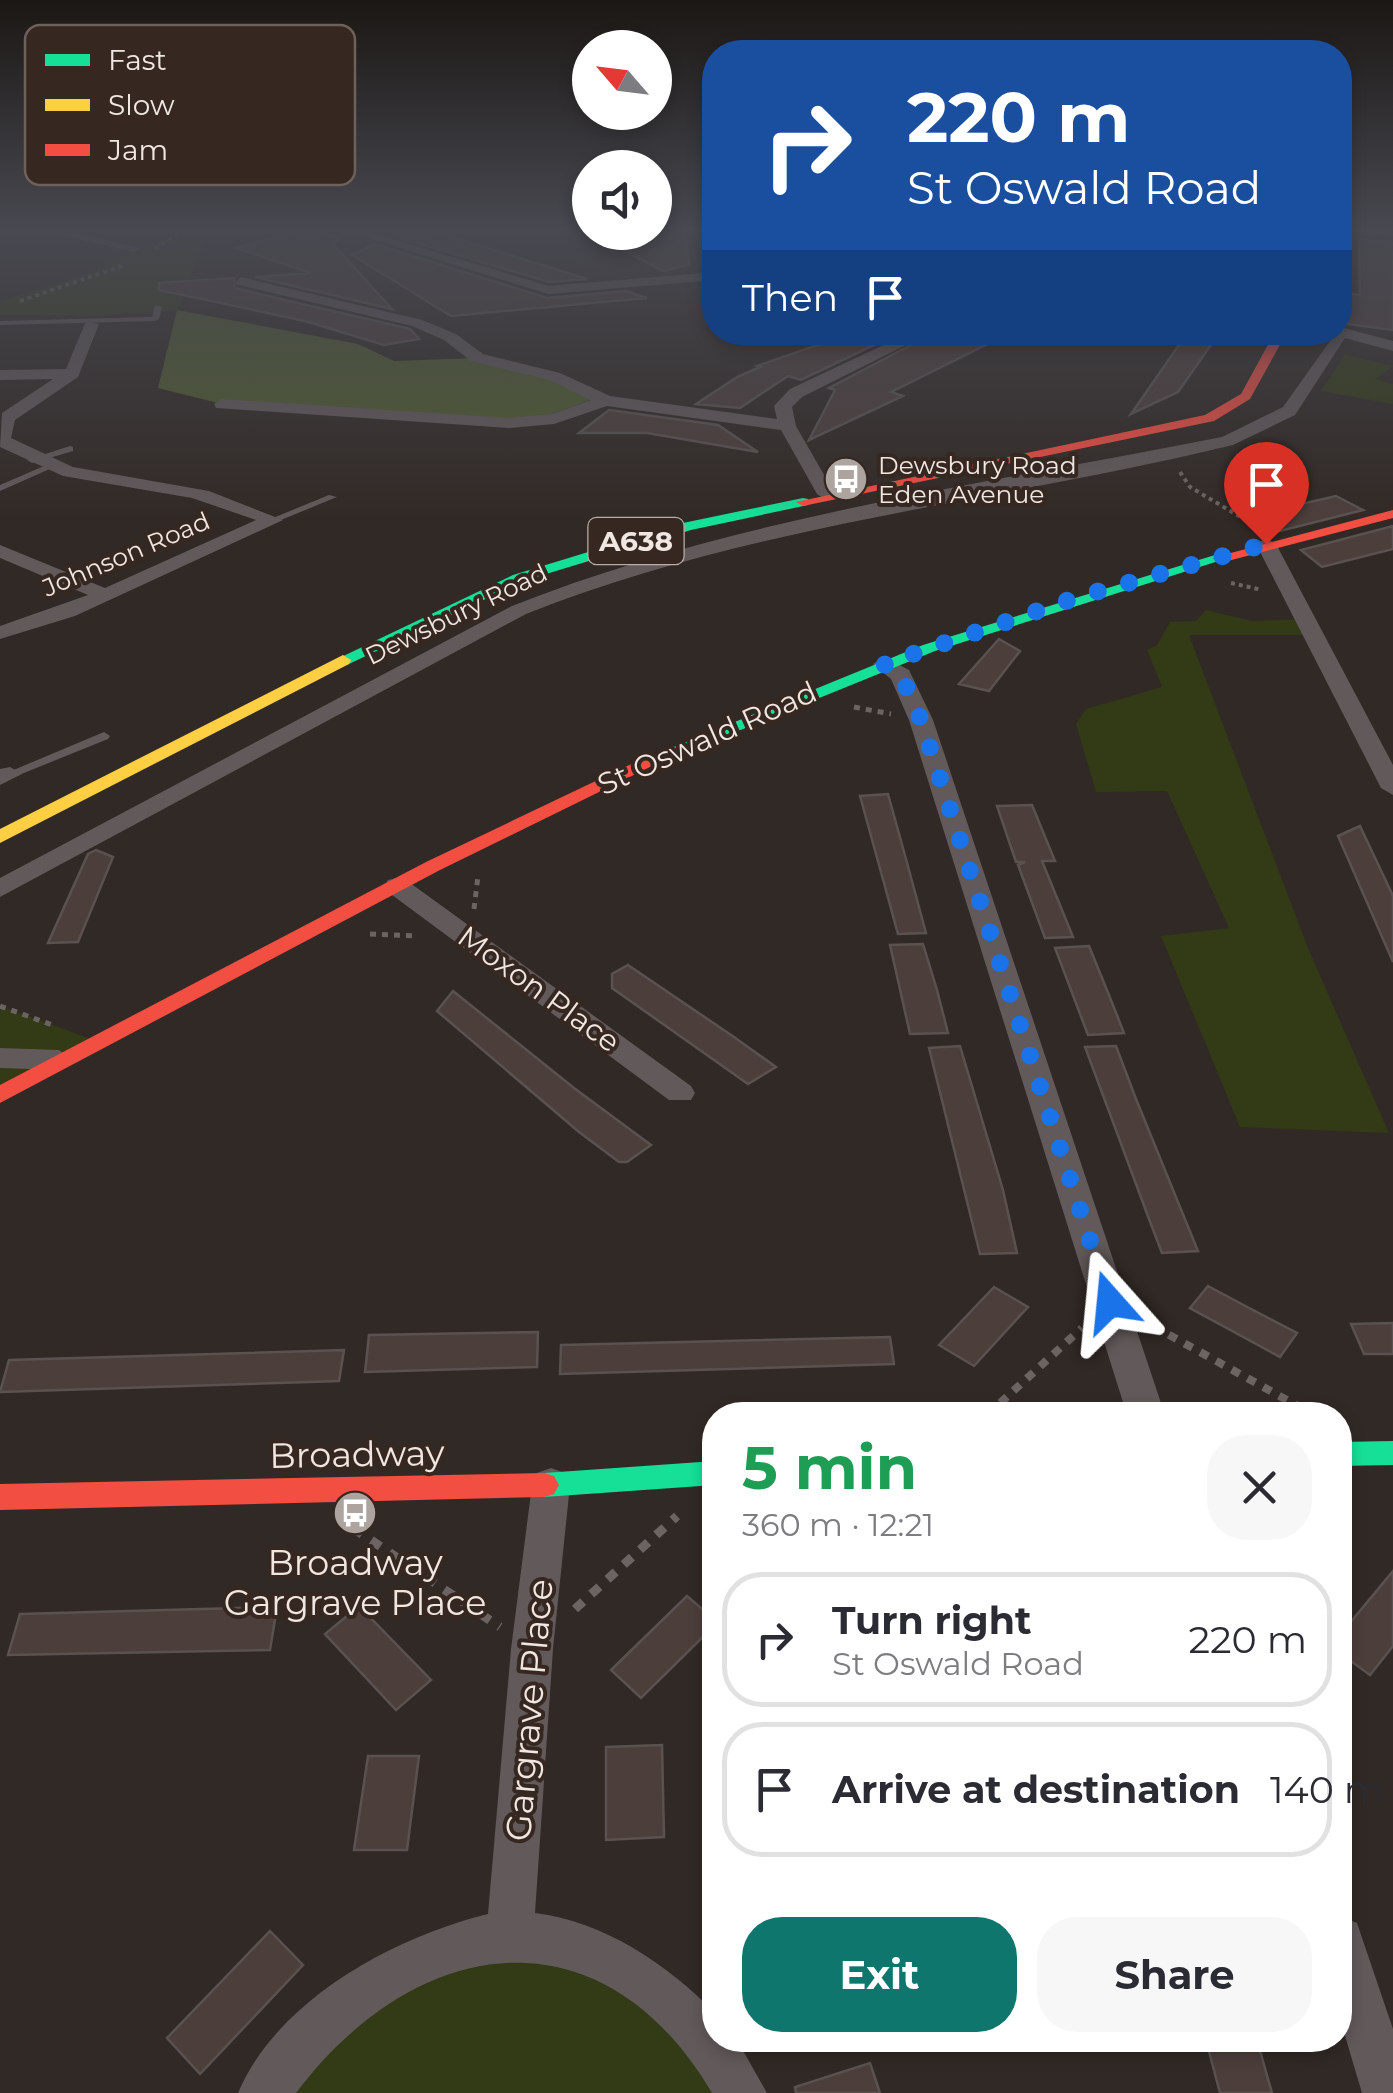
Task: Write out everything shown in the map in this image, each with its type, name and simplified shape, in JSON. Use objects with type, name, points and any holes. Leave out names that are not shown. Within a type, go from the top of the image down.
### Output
[{"type":"main road","name":"Dewsbury Road","points":[[0,837],[464,600],[573,559],[688,526],[826,494],[1136,436],[1209,418],[1246,396],[1274,345]]},
{"type":"main road","name":"St Oswald Road","points":[[0,1095],[58,1060],[658,756],[884,664],[1078,597],[1274,542],[1393,514]]},
{"type":"main road","points":[[1352,1454],[1393,1453]]},
{"type":"main road","name":"Broadway","points":[[0,1496],[552,1485],[702,1474]]},
{"type":"street","points":[[90,326],[72,374],[8,416],[0,431],[2,440],[39,464],[199,493],[273,520]]},
{"type":"street","points":[[423,326],[450,337],[477,358],[554,376],[606,402],[787,426]]},
{"type":"street","points":[[1352,336],[1393,346]]},
{"type":"street","points":[[826,494],[787,426],[783,406],[796,393],[898,345]]},
{"type":"street","name":"Dewsbury Road","points":[[0,889],[470,632],[569,590],[786,530],[1227,440],[1272,422],[1303,395],[1333,345]]},
{"type":"street","points":[[0,375],[72,374]]},
{"type":"street","points":[[222,404],[508,423],[554,419],[606,402]]},
{"type":"street","name":"Johnson Road","points":[[0,633],[105,595],[273,520]]},
{"type":"street","points":[[1274,542],[1393,788]]},
{"type":"street","points":[[0,551],[105,595]]},
{"type":"street","points":[[884,664],[901,675],[921,720],[1142,1402]]},
{"type":"street","name":"Moxon Place","points":[[397,886],[680,1093]]},
{"type":"street","name":"St Oswald Road","points":[[0,1058],[58,1060]]},
{"type":"street","name":"Gargrave Place","points":[[510,1934],[532,1648],[552,1485]]},
{"type":"street","points":[[264,2093],[315,2032],[346,2006],[422,1964],[510,1934],[548,1939],[605,1960],[653,1988],[702,2037]]},
{"type":"street","points":[[1352,1978],[1388,2093]]},
{"type":"street","points":[[712,2052],[741,2093]]},
{"type":"lane","points":[[0,488],[70,449]]},
{"type":"lane","points":[[273,520],[332,497]]},
{"type":"lane","points":[[5,776],[104,736]]},
{"type":"path","points":[[1156,456],[1180,472],[1190,488],[1274,542]]},
{"type":"path","points":[[0,1006],[97,1040]]},
{"type":"green space","points":[[173,326],[260,326],[358,344],[394,361],[477,358],[535,371],[601,396],[531,422],[222,404],[158,388]]},
{"type":"green space","points":[[1345,355],[1393,366],[1375,379],[1393,384],[1393,404],[1321,391]]},
{"type":"green space","points":[[1206,610],[1252,621],[1304,619],[1313,635],[1189,635],[1308,948],[1389,1133],[1240,1127],[1161,936],[1229,928],[1167,791],[1096,792],[1076,724],[1086,709],[1162,687],[1147,650],[1157,645],[1170,622],[1196,621]]},
{"type":"green space","points":[[0,1006],[97,1041],[0,1095]]},
{"type":"green space","points":[[605,1960],[741,2093],[264,2093],[422,1964]]},
{"type":"building","points":[[320,326],[396,326],[410,329],[419,339],[384,345]]},
{"type":"building","points":[[1360,326],[1393,326],[1393,330]]},
{"type":"building","points":[[818,345],[874,345],[801,380],[788,376],[740,408],[696,404],[760,367],[757,366]]},
{"type":"building","points":[[911,345],[986,345],[891,392],[903,396],[809,440],[835,390],[829,388]]},
{"type":"building","points":[[1179,345],[1211,345],[1178,392],[1131,414]]},
{"type":"building","points":[[609,410],[718,425],[758,452],[647,433],[579,433]]},
{"type":"building","points":[[1336,496],[1363,510],[1272,533],[1244,517]]},
{"type":"building","points":[[1393,526],[1393,549],[1322,567],[1301,550]]},
{"type":"building","points":[[999,639],[1020,651],[989,691],[959,684]]},
{"type":"building","points":[[888,794],[926,933],[898,934],[860,796]]},
{"type":"building","points":[[1032,805],[1055,861],[1042,861],[1073,937],[1045,938],[1018,865],[1025,862],[1016,862],[997,806]]},
{"type":"building","points":[[1360,826],[1393,896],[1393,962],[1338,836]]},
{"type":"building","points":[[96,850],[113,857],[78,942],[48,943],[88,854]]},
{"type":"building","points":[[923,944],[948,1033],[910,1034],[890,945]]},
{"type":"building","points":[[1089,946],[1124,1033],[1088,1035],[1055,948]]},
{"type":"building","points":[[628,965],[776,1067],[748,1084],[612,988],[612,974]]},
{"type":"building","points":[[453,991],[651,1145],[627,1162],[619,1162],[579,1132],[437,1011]]},
{"type":"building","points":[[960,1046],[1003,1190],[1017,1253],[980,1254],[929,1048]]},
{"type":"building","points":[[1116,1046],[1198,1251],[1162,1253],[1085,1047]]},
{"type":"building","points":[[1208,1286],[1297,1333],[1280,1357],[1190,1308]]},
{"type":"building","points":[[994,1287],[1028,1307],[974,1366],[939,1345]]},
{"type":"building","points":[[1393,1323],[1393,1354],[1364,1354],[1351,1324]]},
{"type":"building","points":[[538,1332],[537,1367],[365,1372],[369,1335]]},
{"type":"building","points":[[890,1337],[894,1364],[560,1374],[561,1345]]},
{"type":"building","points":[[344,1350],[339,1381],[0,1392],[9,1360]]},
{"type":"building","points":[[1393,1571],[1393,1646],[1370,1675],[1352,1662],[1352,1621]]},
{"type":"building","points":[[687,1596],[702,1609],[702,1638],[641,1698],[611,1670]]},
{"type":"building","points":[[359,1606],[431,1680],[396,1710],[325,1634]]},
{"type":"building","points":[[277,1607],[270,1650],[8,1655],[20,1614]]},
{"type":"building","points":[[662,1745],[664,1837],[606,1840],[606,1747]]},
{"type":"building","points":[[368,1756],[419,1756],[407,1850],[354,1850]]},
{"type":"building","points":[[270,1931],[303,1965],[200,2074],[167,2038]]},
{"type":"building","points":[[1209,2052],[1260,2052],[1272,2093],[1220,2093]]},
{"type":"building","points":[[870,2063],[880,2093],[796,2093],[795,2087]]},
{"type":"traffic: fast","points":[[343,660],[518,578],[688,526],[803,502]]},
{"type":"traffic: fast","points":[[646,762],[929,648],[1220,558]]},
{"type":"traffic: fast","points":[[1352,1454],[1393,1453]]},
{"type":"traffic: fast","points":[[544,1485],[702,1474]]},
{"type":"traffic: slow","points":[[0,837],[343,660]]},
{"type":"traffic: jam","points":[[803,502],[1209,418],[1246,396],[1274,345]]},
{"type":"traffic: jam","points":[[1220,558],[1393,514]]},
{"type":"traffic: jam","points":[[0,1095],[433,866],[646,762]]},
{"type":"traffic: jam","points":[[0,1497],[544,1485]]},
{"type":"place","name":"Dewsbury Road Eden Avenue","points":[[846,479]]},
{"type":"place","name":"Broadway Gargrave Place","points":[[355,1513]]},
{"type":"route","points":[[1110,1302],[921,720],[901,675],[884,664],[1078,597],[1266,544]]}]
